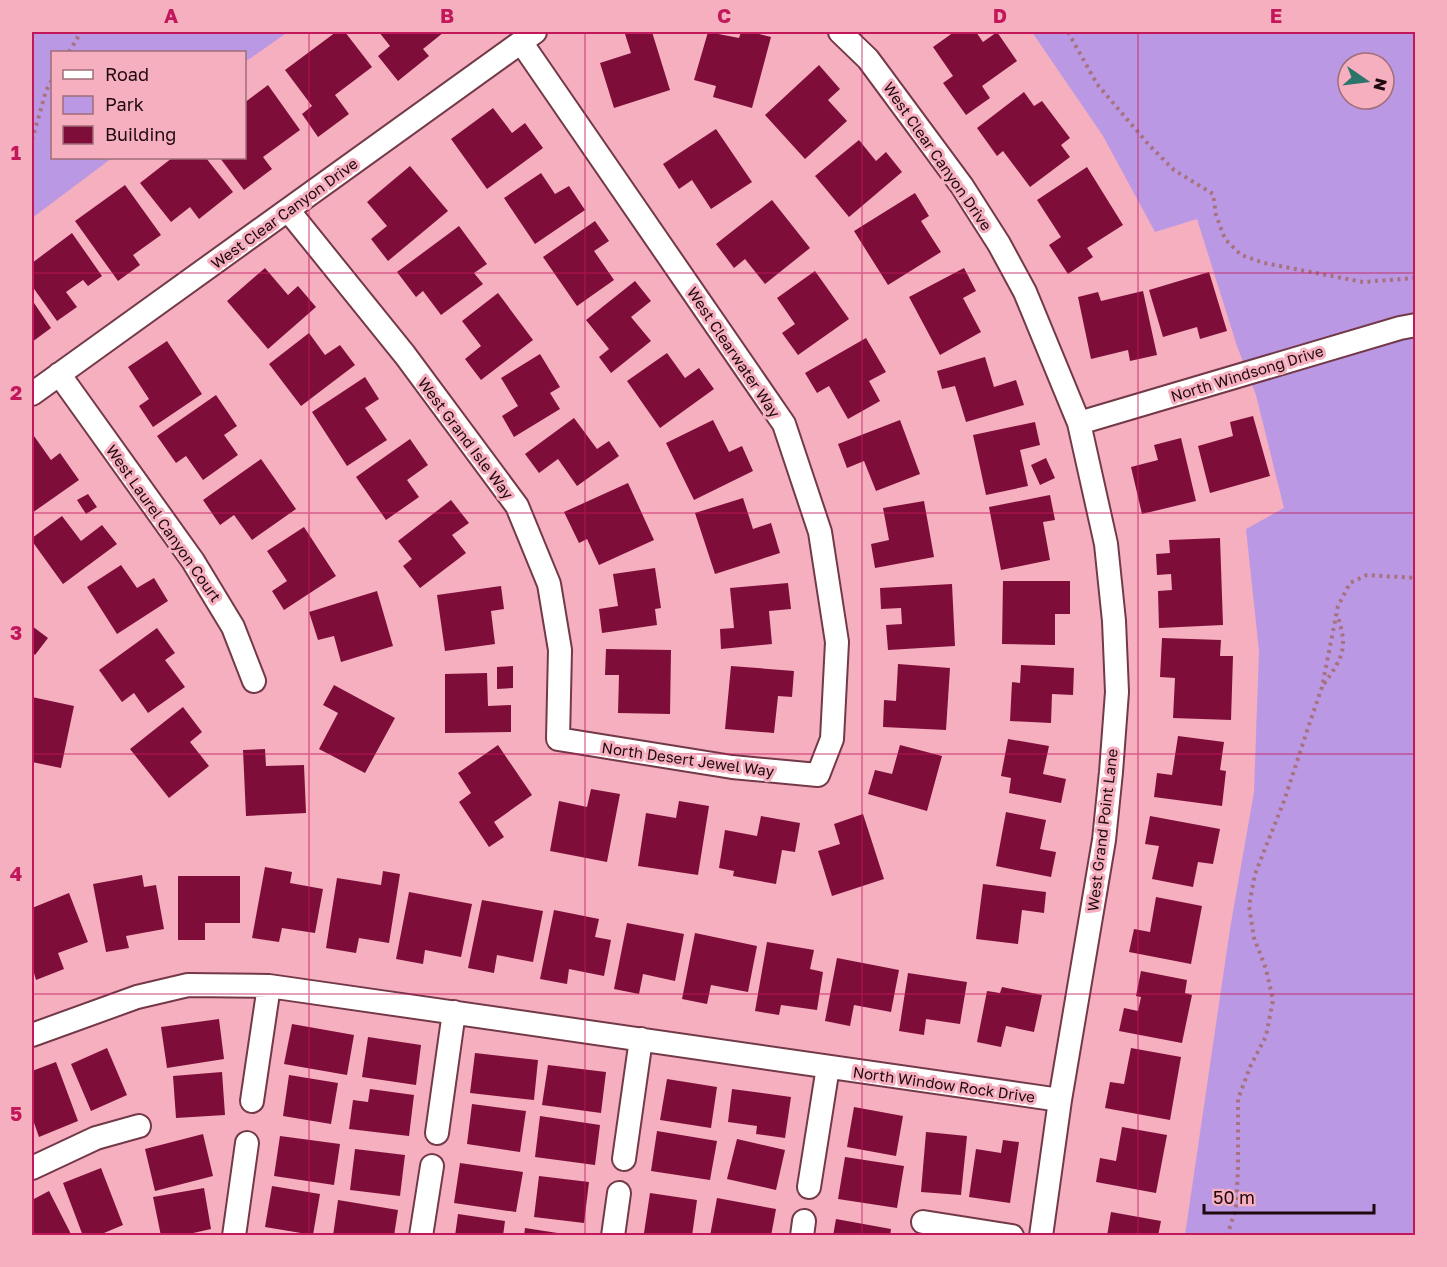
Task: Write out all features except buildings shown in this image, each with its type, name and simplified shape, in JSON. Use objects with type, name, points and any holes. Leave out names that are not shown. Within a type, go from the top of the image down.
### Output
[{"type":"street","name":"West Clear Canyon Drive","points":[[840,32],[868,59],[921,128],[999,244],[1025,292],[1079,423]]},
{"type":"street","name":"West Clear Canyon Drive","points":[[32,394],[528,37]]},
{"type":"street","name":"West Clearwater Way","points":[[528,37],[784,424],[820,532],[837,642],[832,739],[818,775]]},
{"type":"street","name":"West Grand Isle Way","points":[[288,210],[405,355],[517,506],[549,584],[560,650],[558,739]]},
{"type":"street","name":"North Windsong Drive","points":[[1079,423],[1388,331],[1416,326]]},
{"type":"street","name":"West Laurel Canyon Court","points":[[59,374],[193,561],[233,627],[254,681]]},
{"type":"street","name":"West Grand Point Lane","points":[[1041,1236],[1060,1101],[1104,840],[1117,692],[1114,621],[1106,544],[1079,423]]},
{"type":"street","name":"North Desert Jewel Way","points":[[558,739],[732,767],[818,775]]},
{"type":"street","name":"North Window Rock Drive","points":[[32,1035],[137,997],[188,985],[269,986],[1060,1101]]},
{"type":"street","points":[[252,1101],[269,986]]},
{"type":"street","points":[[437,1133],[454,1012]]},
{"type":"street","points":[[624,1159],[641,1039]]},
{"type":"street","points":[[809,1187],[828,1067]]},
{"type":"street","points":[[32,1168],[96,1138],[139,1126]]},
{"type":"street","points":[[234,1236],[247,1143]]},
{"type":"street","points":[[421,1236],[432,1166]]},
{"type":"street","points":[[613,1236],[619,1193]]},
{"type":"street","points":[[923,1222],[1012,1236]]},
{"type":"path","points":[[70,51],[81,32]]},
{"type":"path","points":[[1068,32],[1097,84],[1149,145],[1174,170],[1213,194],[1216,215],[1225,239],[1241,255],[1274,265],[1363,282],[1416,278]]},
{"type":"path","points":[[32,140],[46,91],[51,82]]},
{"type":"path","points":[[1227,1236],[1236,1208],[1238,1099],[1250,1067],[1266,1036],[1273,1000],[1266,969],[1254,938],[1249,906],[1255,874],[1284,801],[1322,687],[1338,606],[1350,583],[1367,575],[1416,578]]},
{"type":"path","points":[[1322,687],[1341,658],[1344,634],[1337,613]]},
{"type":"green space","points":[[32,32],[288,32],[246,61],[246,51],[51,51],[51,159],[111,159],[32,218]]},
{"type":"green space","points":[[1032,32],[1415,32],[1415,1235],[1185,1235],[1230,929],[1254,792],[1259,651],[1246,529],[1284,508],[1256,395],[1237,346],[1197,219],[1155,232],[1103,136]]}]
